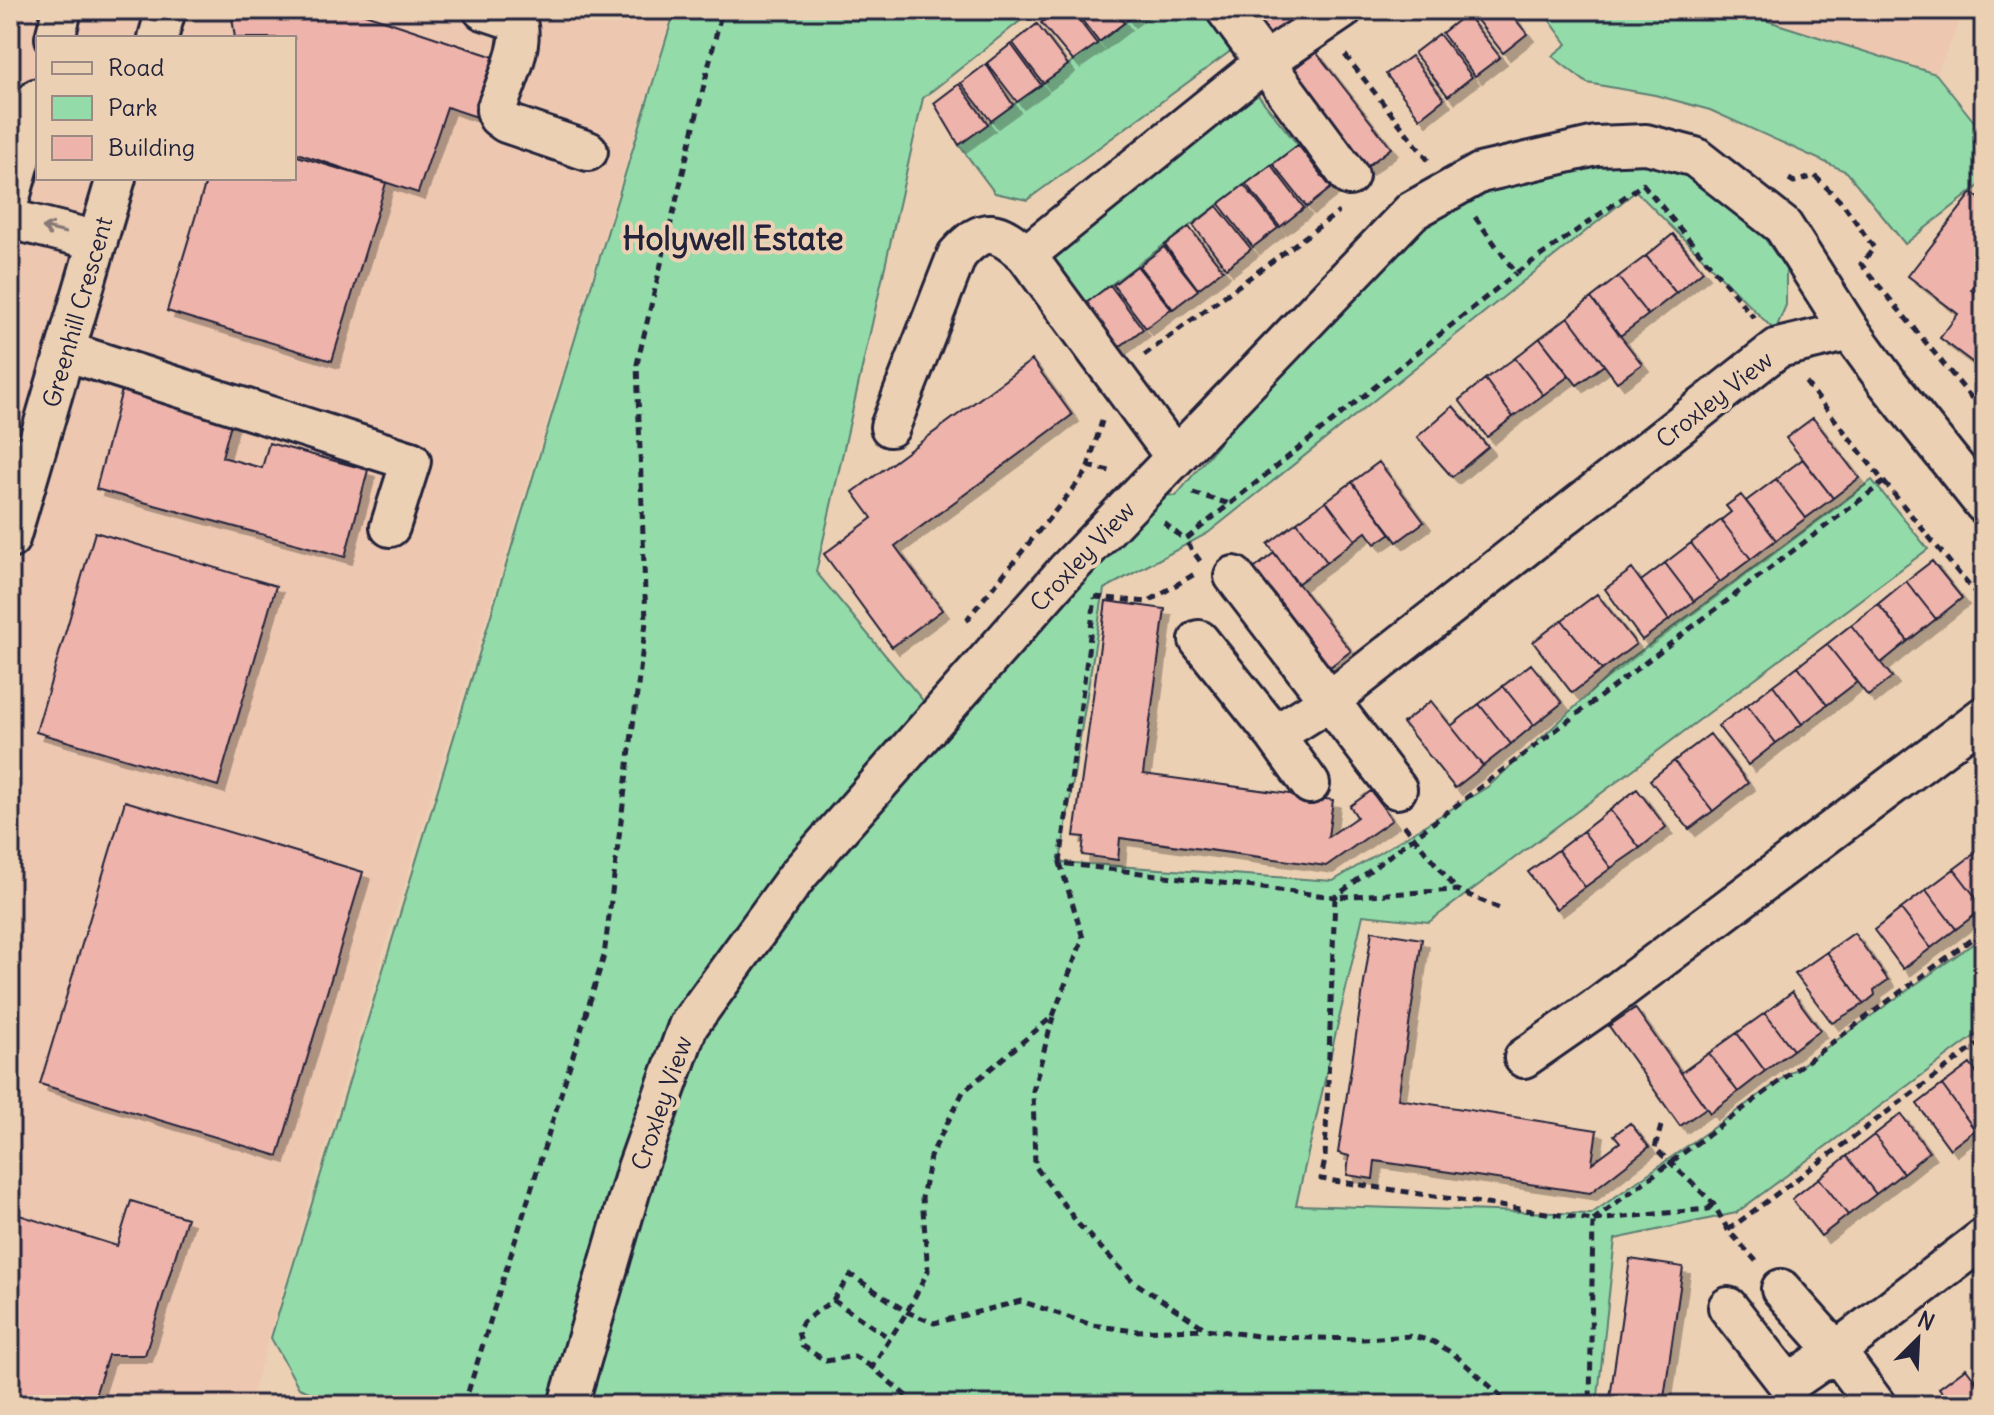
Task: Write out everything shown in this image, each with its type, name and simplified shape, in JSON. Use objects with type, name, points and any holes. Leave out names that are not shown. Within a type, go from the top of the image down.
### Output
[{"type":"street","points":[[56,36],[62,10]]},
{"type":"street","points":[[159,36],[166,10]]},
{"type":"street","points":[[483,10],[516,21],[521,28],[517,50],[496,110],[498,117],[506,123],[588,151]]},
{"type":"street","points":[[1226,10],[1265,62],[1346,193]]},
{"type":"street","points":[[1026,255],[1265,62],[1331,17]]},
{"type":"street","points":[[10,198],[36,105]]},
{"type":"street","name":"Croxley View","points":[[568,1405],[637,1168],[688,1026],[798,875],[997,649],[1442,176],[1480,173],[1596,146],[1646,144],[1695,157],[1783,226],[1850,331],[1984,504]]},
{"type":"street","name":"Greenhill Crescent","points":[[10,539],[115,180]]},
{"type":"street","points":[[10,219],[98,241]]},
{"type":"street","points":[[890,427],[957,255],[969,242],[985,233],[1004,236],[1026,255],[1175,457]]},
{"type":"street","name":"Croxley View","points":[[1275,735],[1328,702],[1778,348],[1850,331]]},
{"type":"street","points":[[65,351],[411,461],[390,527]]},
{"type":"street","points":[[1234,576],[1397,789]]},
{"type":"street","points":[[1199,640],[1310,784]]},
{"type":"street","points":[[1524,1058],[1596,1008],[1984,716]]},
{"type":"street","points":[[1728,1307],[1797,1394],[1836,1351],[1984,1238]]},
{"type":"street","points":[[1781,1289],[1836,1351],[1876,1405]]},
{"type":"path","points":[[464,1405],[604,956],[646,622],[637,364],[722,10]]},
{"type":"path","points":[[1331,17],[1442,176],[1516,273]]},
{"type":"path","points":[[1418,169],[1442,176]]},
{"type":"path","points":[[1095,597],[1147,602],[1205,568],[1185,540],[1516,273],[1643,184],[1984,604]]},
{"type":"path","points":[[997,649],[968,618],[1086,473],[1116,376],[1346,193]]},
{"type":"path","points":[[1335,897],[1884,482]]},
{"type":"path","points":[[1104,532],[1060,863],[1083,938],[1053,1016],[1033,1091],[1035,1166],[1079,1225],[1134,1282],[1206,1329]]},
{"type":"path","points":[[1397,789],[1397,818],[1457,890]]},
{"type":"path","points":[[1060,863],[1335,897],[1457,890],[1499,908]]},
{"type":"path","points":[[1335,897],[1325,1159],[1321,1179],[1593,1220],[1708,1209],[1713,1203]]},
{"type":"path","points":[[1593,1220],[1984,930]]},
{"type":"path","points":[[872,1367],[907,1312],[928,1271],[922,1198],[930,1157],[963,1092],[1053,1016]]},
{"type":"path","points":[[1728,1230],[1984,1040]]},
{"type":"path","points":[[1661,1126],[1655,1148],[1713,1203],[1728,1230],[1781,1289]]},
{"type":"path","points":[[1590,1405],[1593,1220]]},
{"type":"path","points":[[917,1405],[854,1356],[826,1361],[802,1346],[798,1332],[803,1322],[833,1300],[851,1275],[907,1312],[934,1323],[1021,1301],[1092,1325],[1134,1331],[1206,1329],[1265,1337],[1363,1339],[1413,1336],[1434,1342],[1455,1355],[1511,1405]]},
{"type":"path","points":[[833,1300],[885,1335]]},
{"type":"shaded area","points":[[10,10],[673,10],[359,1031],[249,1405],[10,1405]]},
{"type":"shaded area","points":[[1733,10],[1965,10],[1936,74]]},
{"type":"green space","points":[[675,10],[1034,10],[923,98],[816,572],[925,703],[1118,489],[1176,496],[1282,366],[1428,224],[1495,188],[1614,161],[1684,171],[1758,229],[1786,269],[1786,305],[1775,331],[1636,191],[1208,533],[1104,589],[1060,862],[1333,881],[1489,786],[1615,670],[1872,480],[1928,549],[1429,922],[1363,915],[1296,1205],[1591,1214],[1984,936],[1984,1029],[1736,1213],[1615,1239],[1597,1405],[342,1405],[299,1388],[271,1338]]},
{"type":"green space","points":[[1142,10],[1202,10],[1232,50],[1027,200],[995,193],[959,145]]},
{"type":"green space","points":[[1542,10],[1733,10],[1936,74],[1984,134],[1984,182],[1905,244],[1847,172],[1710,110],[1655,95],[1587,83],[1552,56],[1567,44]]},
{"type":"green space","points":[[1248,83],[1298,145],[1085,304],[1043,250]]},
{"type":"building","points":[[231,10],[353,10],[503,60],[483,119],[447,107],[418,193],[296,153],[296,36],[235,36]]},
{"type":"building","points":[[1058,10],[1071,10],[1097,44],[1073,61],[1041,23]]},
{"type":"building","points":[[1074,10],[1114,10],[1124,23],[1099,42]]},
{"type":"building","points":[[1120,10],[1142,10],[1128,20]]},
{"type":"building","points":[[1248,10],[1289,10],[1297,20],[1271,40]]},
{"type":"building","points":[[1469,10],[1508,10],[1527,34],[1503,53]]},
{"type":"building","points":[[1466,14],[1500,57],[1475,76],[1442,33]]},
{"type":"building","points":[[1037,24],[1068,65],[1043,83],[1013,43]]},
{"type":"building","points":[[1439,34],[1472,77],[1448,96],[1414,53]]},
{"type":"building","points":[[1011,44],[1041,85],[1017,102],[987,63]]},
{"type":"building","points":[[1316,52],[1391,148],[1365,168],[1290,72]]},
{"type":"building","points":[[1411,56],[1444,99],[1420,118],[1386,74]]},
{"type":"building","points":[[986,64],[1013,105],[991,121],[961,83]]},
{"type":"building","points":[[959,84],[988,124],[959,145],[934,103]]},
{"type":"building","points":[[1298,145],[1331,188],[1307,207],[1273,164]]},
{"type":"building","points":[[296,156],[386,183],[332,361],[167,311],[206,180],[296,180]]},
{"type":"building","points":[[1271,165],[1304,208],[1280,227],[1246,184]]},
{"type":"building","points":[[1244,185],[1278,228],[1253,247],[1219,204]]},
{"type":"building","points":[[1972,193],[1984,202],[1984,273],[1971,290],[1984,299],[1984,371],[1940,338],[1958,314],[1908,276]]},
{"type":"building","points":[[1217,206],[1251,249],[1226,268],[1193,225]]},
{"type":"building","points":[[1189,227],[1223,270],[1198,289],[1165,245]]},
{"type":"building","points":[[1673,234],[1703,271],[1676,293],[1646,256]]},
{"type":"building","points":[[1164,247],[1198,290],[1173,309],[1139,266]]},
{"type":"building","points":[[1646,256],[1676,293],[1648,315],[1618,277]]},
{"type":"building","points":[[1137,266],[1171,309],[1146,328],[1113,285]]},
{"type":"building","points":[[1618,277],[1648,315],[1620,336],[1591,298]]},
{"type":"building","points":[[1110,285],[1143,329],[1118,348],[1085,304]]},
{"type":"building","points":[[1591,298],[1642,364],[1617,382],[1568,317]]},
{"type":"building","points":[[1568,317],[1604,365],[1577,385],[1540,338]]},
{"type":"building","points":[[1540,338],[1569,376],[1543,395],[1515,358]]},
{"type":"building","points":[[1515,358],[1543,395],[1513,417],[1485,379]]},
{"type":"building","points":[[1032,360],[1072,415],[895,546],[942,610],[892,647],[824,554],[872,518],[853,492]]},
{"type":"building","points":[[1485,379],[1513,417],[1487,437],[1459,400]]},
{"type":"building","points":[[123,386],[233,416],[222,457],[262,468],[269,443],[368,470],[345,557],[96,489]]},
{"type":"building","points":[[1453,406],[1488,447],[1452,477],[1417,437]]},
{"type":"building","points":[[1813,418],[1859,478],[1833,498],[1786,438]]},
{"type":"building","points":[[1803,459],[1833,498],[1806,518],[1776,479]]},
{"type":"building","points":[[1379,462],[1424,522],[1397,542],[1352,482]]},
{"type":"building","points":[[1776,479],[1806,518],[1776,540],[1746,501]]},
{"type":"building","points":[[1352,482],[1391,533],[1375,544],[1366,532],[1355,540],[1326,501]]},
{"type":"building","points":[[1741,495],[1776,540],[1751,559],[1721,520],[1731,512],[1726,506]]},
{"type":"building","points":[[1326,501],[1355,540],[1327,562],[1297,522]]},
{"type":"building","points":[[1721,520],[1751,559],[1720,582],[1691,543]]},
{"type":"building","points":[[1297,522],[1327,562],[1297,584],[1268,544]]},
{"type":"building","points":[[95,532],[276,586],[218,786],[36,732]]},
{"type":"building","points":[[1691,543],[1720,582],[1694,601],[1665,563]]},
{"type":"building","points":[[1274,553],[1351,651],[1326,670],[1250,572]]},
{"type":"building","points":[[1932,561],[1962,598],[1936,619],[1906,581]]},
{"type":"building","points":[[1665,563],[1694,601],[1669,620],[1641,581]]},
{"type":"building","points":[[1632,569],[1669,620],[1642,640],[1605,589]]},
{"type":"building","points":[[1906,581],[1936,619],[1908,641],[1878,604]]},
{"type":"building","points":[[1597,594],[1636,644],[1602,670],[1562,620]]},
{"type":"building","points":[[1106,601],[1165,609],[1143,774],[1333,800],[1328,837],[1357,817],[1350,806],[1371,791],[1392,820],[1326,866],[1120,838],[1118,860],[1082,855],[1084,837],[1074,836]]},
{"type":"building","points":[[1878,604],[1908,641],[1881,663],[1851,625]]},
{"type":"building","points":[[1562,620],[1602,670],[1572,693],[1533,642]]},
{"type":"building","points":[[1851,625],[1892,677],[1868,696],[1827,644]]},
{"type":"building","points":[[1827,644],[1857,682],[1827,705],[1798,666]]},
{"type":"building","points":[[1531,664],[1562,703],[1534,725],[1503,686]]},
{"type":"building","points":[[1798,666],[1827,705],[1802,724],[1773,685]]},
{"type":"building","points":[[1773,685],[1802,724],[1776,743],[1747,705]]},
{"type":"building","points":[[1503,686],[1534,725],[1511,744],[1479,704]]},
{"type":"building","points":[[1431,701],[1483,766],[1455,788],[1403,723]]},
{"type":"building","points":[[1479,704],[1511,744],[1483,766],[1451,726]]},
{"type":"building","points":[[1747,705],[1776,743],[1748,765],[1718,726]]},
{"type":"building","points":[[1710,734],[1748,783],[1713,811],[1674,761]]},
{"type":"building","points":[[1674,761],[1713,811],[1689,829],[1650,780]]},
{"type":"building","points":[[1637,789],[1666,827],[1640,848],[1610,810]]},
{"type":"building","points":[[125,801],[363,872],[278,1156],[40,1084]]},
{"type":"building","points":[[1610,810],[1640,848],[1611,868],[1583,831]]},
{"type":"building","points":[[1583,831],[1611,868],[1585,887],[1558,850]]},
{"type":"building","points":[[1982,848],[1984,851],[1984,908],[1954,869]]},
{"type":"building","points":[[1558,850],[1585,887],[1556,909],[1528,872]]},
{"type":"building","points":[[1954,869],[1984,908],[1956,929],[1926,890]]},
{"type":"building","points":[[1926,890],[1956,929],[1931,948],[1901,909]]},
{"type":"building","points":[[1901,909],[1931,948],[1903,969],[1874,930]]},
{"type":"building","points":[[1372,931],[1422,939],[1398,1099],[1597,1130],[1592,1163],[1620,1142],[1614,1135],[1630,1123],[1649,1147],[1590,1193],[1375,1161],[1373,1179],[1347,1175],[1349,1156],[1338,1153]]},
{"type":"building","points":[[1854,933],[1888,980],[1874,990],[1875,995],[1864,1004],[1827,952]]},
{"type":"building","points":[[1827,952],[1864,1004],[1832,1023],[1795,974]]},
{"type":"building","points":[[1792,992],[1820,1030],[1793,1050],[1765,1013]]},
{"type":"building","points":[[1635,1008],[1706,1108],[1680,1126],[1609,1026]]},
{"type":"building","points":[[1765,1013],[1793,1050],[1765,1071],[1737,1033]]},
{"type":"building","points":[[1737,1033],[1765,1071],[1738,1092],[1709,1053]]},
{"type":"building","points":[[1709,1053],[1738,1092],[1710,1113],[1681,1073]]},
{"type":"building","points":[[1970,1064],[1984,1083],[1984,1123],[1975,1130],[1942,1085]]},
{"type":"building","points":[[1942,1085],[1975,1130],[1950,1149],[1917,1104]]},
{"type":"building","points":[[1901,1114],[1929,1152],[1903,1173],[1874,1135]]},
{"type":"building","points":[[1874,1135],[1903,1173],[1876,1194],[1847,1156]]},
{"type":"building","points":[[1847,1156],[1876,1194],[1848,1215],[1819,1178]]},
{"type":"building","points":[[1819,1178],[1848,1215],[1821,1236],[1792,1199]]},
{"type":"building","points":[[131,1201],[187,1218],[145,1355],[108,1355],[92,1405],[10,1405],[10,1212],[117,1246]]},
{"type":"building","points":[[1630,1259],[1683,1267],[1663,1405],[1609,1405]]},
{"type":"building","points":[[1966,1368],[1984,1392],[1984,1405],[1952,1405],[1939,1388]]},
{"type":"building","points":[[1984,1372],[1984,1392],[1974,1379]]},
{"type":"district","name":"Holywell Estate","points":[[733,238]]}]
